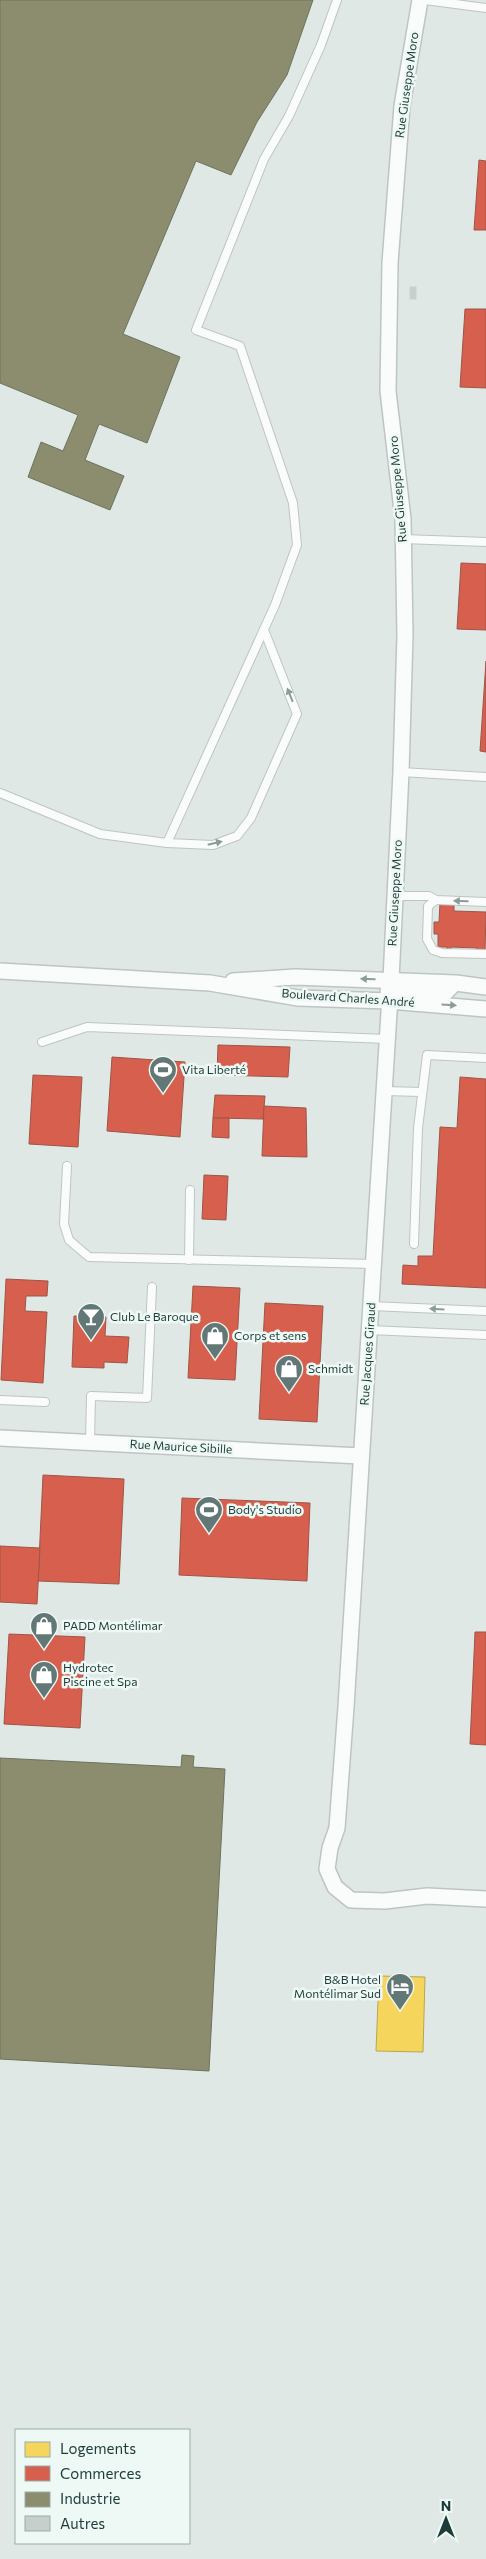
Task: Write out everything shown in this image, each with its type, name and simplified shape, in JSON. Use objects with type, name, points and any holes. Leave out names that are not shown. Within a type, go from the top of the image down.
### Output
[{"type":"street","name":"Rue Giuseppe Moro","points":[[390,991],[396,896],[405,635],[403,539],[388,391],[390,263],[402,106],[420,0]]},
{"type":"street","name":"Boulevard Charles André","points":[[0,971],[210,983],[298,998],[390,991],[456,983],[486,987]]},
{"type":"street","name":"Boulevard Charles André","points":[[210,983],[295,976],[486,1009]]},
{"type":"street","name":"Rue Jacques Giraud","points":[[390,991],[346,1707],[337,1828],[330,1848],[327,1869],[335,1887],[351,1900],[385,1901],[427,1896],[486,1899]]},
{"type":"street","name":"Rue Maurice Sibille","points":[[0,1438],[361,1456]]},
{"type":"lane","points":[[167,843],[264,630],[297,545],[293,503],[240,346],[196,330],[264,159],[289,116],[321,45],[337,0]]},
{"type":"lane","points":[[424,0],[486,8]]},
{"type":"lane","points":[[403,539],[486,542]]},
{"type":"lane","points":[[0,793],[100,834],[167,843],[213,845],[237,836],[251,818],[297,714],[264,630]]},
{"type":"lane","points":[[401,772],[486,777]]},
{"type":"lane","points":[[396,896],[429,896],[436,900],[486,902]]},
{"type":"lane","points":[[436,900],[428,906],[427,939],[433,950],[442,953],[486,954]]},
{"type":"lane","points":[[42,1042],[87,1028],[387,1039]]},
{"type":"lane","points":[[414,1244],[418,1128],[427,1055],[486,1058]]},
{"type":"lane","points":[[384,1091],[422,1092]]},
{"type":"lane","points":[[66,1166],[64,1224],[69,1240],[89,1258],[373,1264]]},
{"type":"lane","points":[[189,1260],[190,1190]]},
{"type":"lane","points":[[90,1442],[91,1396],[147,1398],[152,1288]]},
{"type":"lane","points":[[371,1306],[486,1311]]},
{"type":"lane","points":[[369,1330],[486,1335]]},
{"type":"lane","points":[[0,1400],[45,1402]]},
{"type":"building: Logements","points":[[379,1976],[425,1977],[423,2052],[376,2051]]},
{"type":"building: Commerces","points":[[479,160],[486,161],[486,230],[474,230]]},
{"type":"building: Commerces","points":[[465,309],[486,309],[486,388],[460,387]]},
{"type":"building: Commerces","points":[[461,563],[486,564],[486,630],[457,629]]},
{"type":"building: Commerces","points":[[486,661],[486,752],[480,751]]},
{"type":"building: Commerces","points":[[440,902],[454,903],[454,911],[486,912],[485,952],[477,952],[477,948],[451,947],[451,951],[446,950],[447,947],[438,947],[438,934],[434,934],[434,922],[439,922]]},
{"type":"building: Commerces","points":[[218,1045],[290,1047],[288,1077],[217,1075]]},
{"type":"building: Commerces","points":[[112,1057],[185,1062],[180,1137],[107,1131]]},
{"type":"building: Commerces","points":[[33,1075],[82,1077],[78,1147],[29,1144]]},
{"type":"building: Commerces","points":[[460,1077],[486,1079],[486,1288],[402,1284],[403,1265],[418,1266],[418,1256],[433,1256],[440,1127],[457,1128]]},
{"type":"building: Commerces","points":[[215,1095],[265,1096],[263,1119],[213,1118]]},
{"type":"building: Commerces","points":[[264,1106],[306,1108],[307,1157],[262,1156]]},
{"type":"building: Commerces","points":[[213,1118],[229,1118],[229,1138],[212,1137]]},
{"type":"building: Commerces","points":[[204,1175],[228,1176],[226,1220],[202,1219]]},
{"type":"building: Commerces","points":[[6,1279],[48,1281],[47,1296],[26,1296],[25,1311],[47,1312],[43,1383],[1,1380]]},
{"type":"building: Commerces","points":[[193,1286],[240,1288],[235,1380],[188,1378]]},
{"type":"building: Commerces","points":[[265,1303],[323,1306],[317,1422],[259,1419]]},
{"type":"building: Commerces","points":[[74,1316],[106,1317],[105,1336],[129,1337],[127,1363],[104,1362],[104,1368],[72,1367]]},
{"type":"building: Commerces","points":[[43,1475],[124,1479],[119,1584],[38,1581]]},
{"type":"building: Commerces","points":[[182,1498],[310,1503],[307,1581],[179,1575]]},
{"type":"building: Commerces","points":[[0,1546],[40,1548],[37,1604],[0,1602]]},
{"type":"building: Commerces","points":[[475,1632],[486,1632],[486,1745],[470,1744]]},
{"type":"building: Commerces","points":[[9,1634],[85,1637],[80,1728],[4,1724]]},
{"type":"building: Industrie","points":[[0,0],[313,0],[287,75],[257,122],[231,175],[196,161],[123,334],[180,357],[147,443],[99,424],[85,460],[124,476],[110,510],[28,477],[41,442],[63,451],[78,415],[0,383]]},
{"type":"building: Industrie","points":[[182,1755],[194,1756],[193,1767],[225,1769],[209,2071],[0,2059],[0,1758],[181,1767]]},
{"type":"building: Autres","points":[[410,287],[416,287],[416,299],[410,299]]},
{"type":"place","name":"Vita Liberté","points":[[163,1094]]},
{"type":"place","name":"Club Le Baroque","points":[[91,1341]]},
{"type":"place","name":"Corps et sens","points":[[215,1360]]},
{"type":"place","name":"Schmidt","points":[[289,1393]]},
{"type":"place","name":"Body's Studio","points":[[209,1534]]},
{"type":"place","name":"PADD Montélimar","points":[[44,1650]]},
{"type":"place","name":"Hydrotec Piscine et Spa","points":[[44,1699]]},
{"type":"place","name":"B&B Hotel Montélimar Sud","points":[[400,2011]]}]
